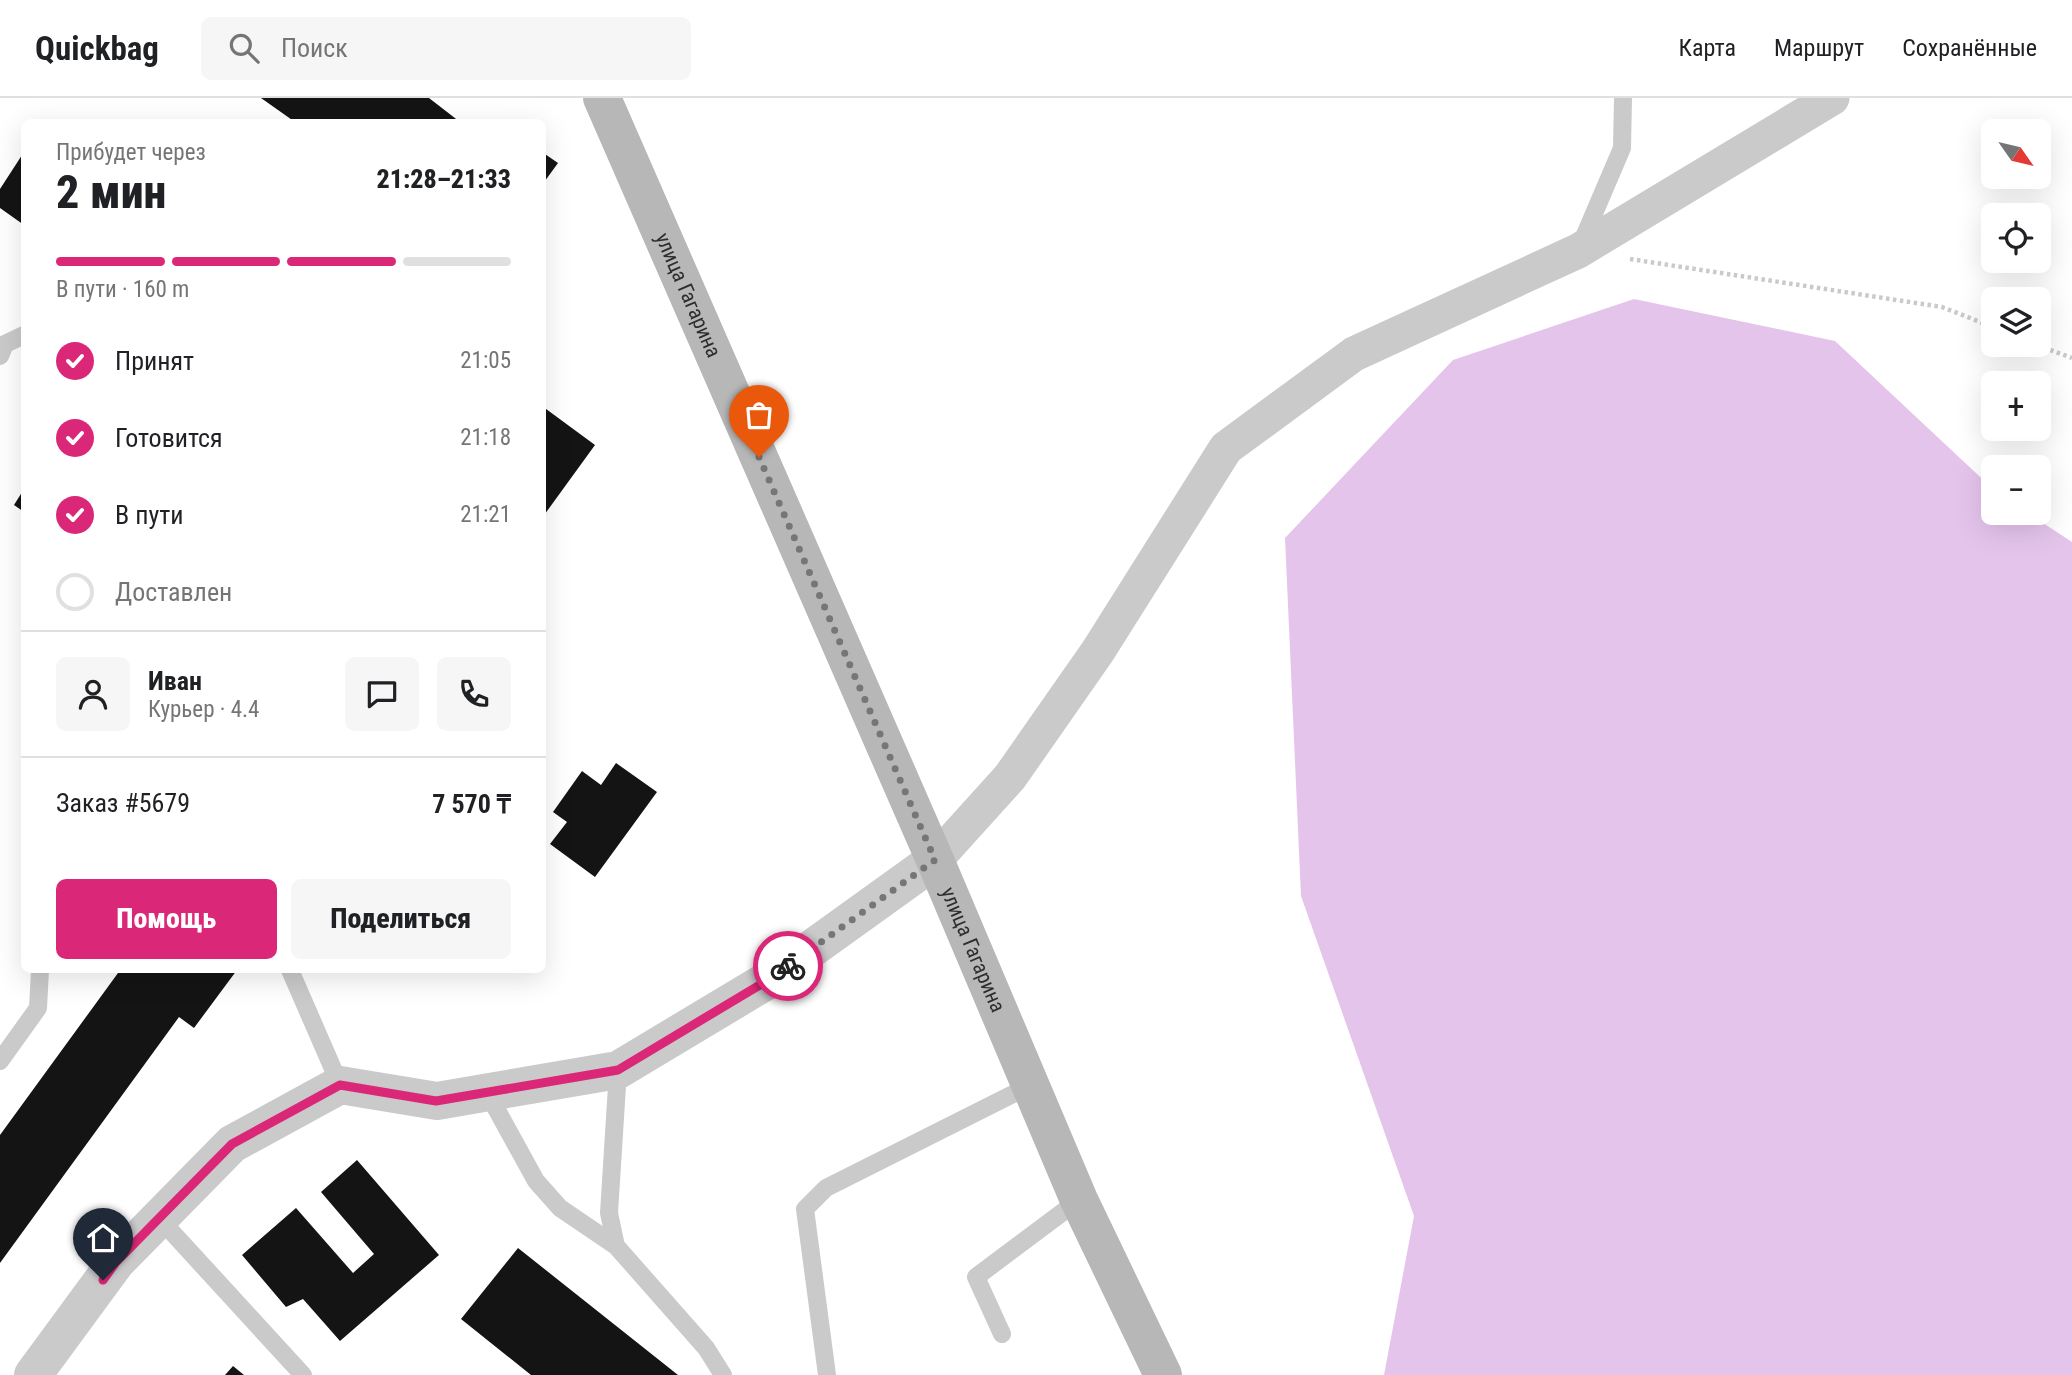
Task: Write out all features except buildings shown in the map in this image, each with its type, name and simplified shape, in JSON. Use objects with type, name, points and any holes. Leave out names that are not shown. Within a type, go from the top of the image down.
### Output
[{"type":"main road","name":"улица Гагарина","points":[[602,98],[935,860],[1079,1200],[1163,1375]]},
{"type":"street","points":[[33,1375],[116,1262],[232,1144],[340,1085],[436,1101],[618,1070],[768,980],[935,860],[1010,777],[1098,651],[1226,448],[1354,354],[1578,251],[1832,98]]},
{"type":"lane","points":[[1578,251],[1622,148],[1623,98]]},
{"type":"lane","points":[[0,356],[5,344],[21,336]]},
{"type":"lane","points":[[0,1061],[38,1008],[40,973]]},
{"type":"lane","points":[[291,973],[340,1085]]},
{"type":"lane","points":[[616,1246],[609,1213],[618,1070]]},
{"type":"lane","points":[[827,1375],[805,1209],[826,1188],[1031,1085]]},
{"type":"lane","points":[[487,1092],[536,1181],[560,1208],[616,1246],[706,1348],[723,1375]]},
{"type":"lane","points":[[1002,1334],[976,1278],[1079,1200]]},
{"type":"lane","points":[[159,1218],[303,1375]]},
{"type":"path","points":[[1578,251],[1942,307],[1981,322]]},
{"type":"path","points":[[2051,350],[2072,358]]},
{"type":"shaded area","points":[[1634,299],[1835,341],[1981,478],[1981,525],[2046,525],[2072,542],[2072,1375],[1384,1375],[1414,1216],[1301,896],[1285,538],[1453,360]]},
{"type":"way so far","points":[[759,457],[935,860],[788,966]]},
{"type":"route","points":[[103,1280],[116,1262],[232,1144],[340,1085],[436,1101],[618,1070],[788,966]]}]
